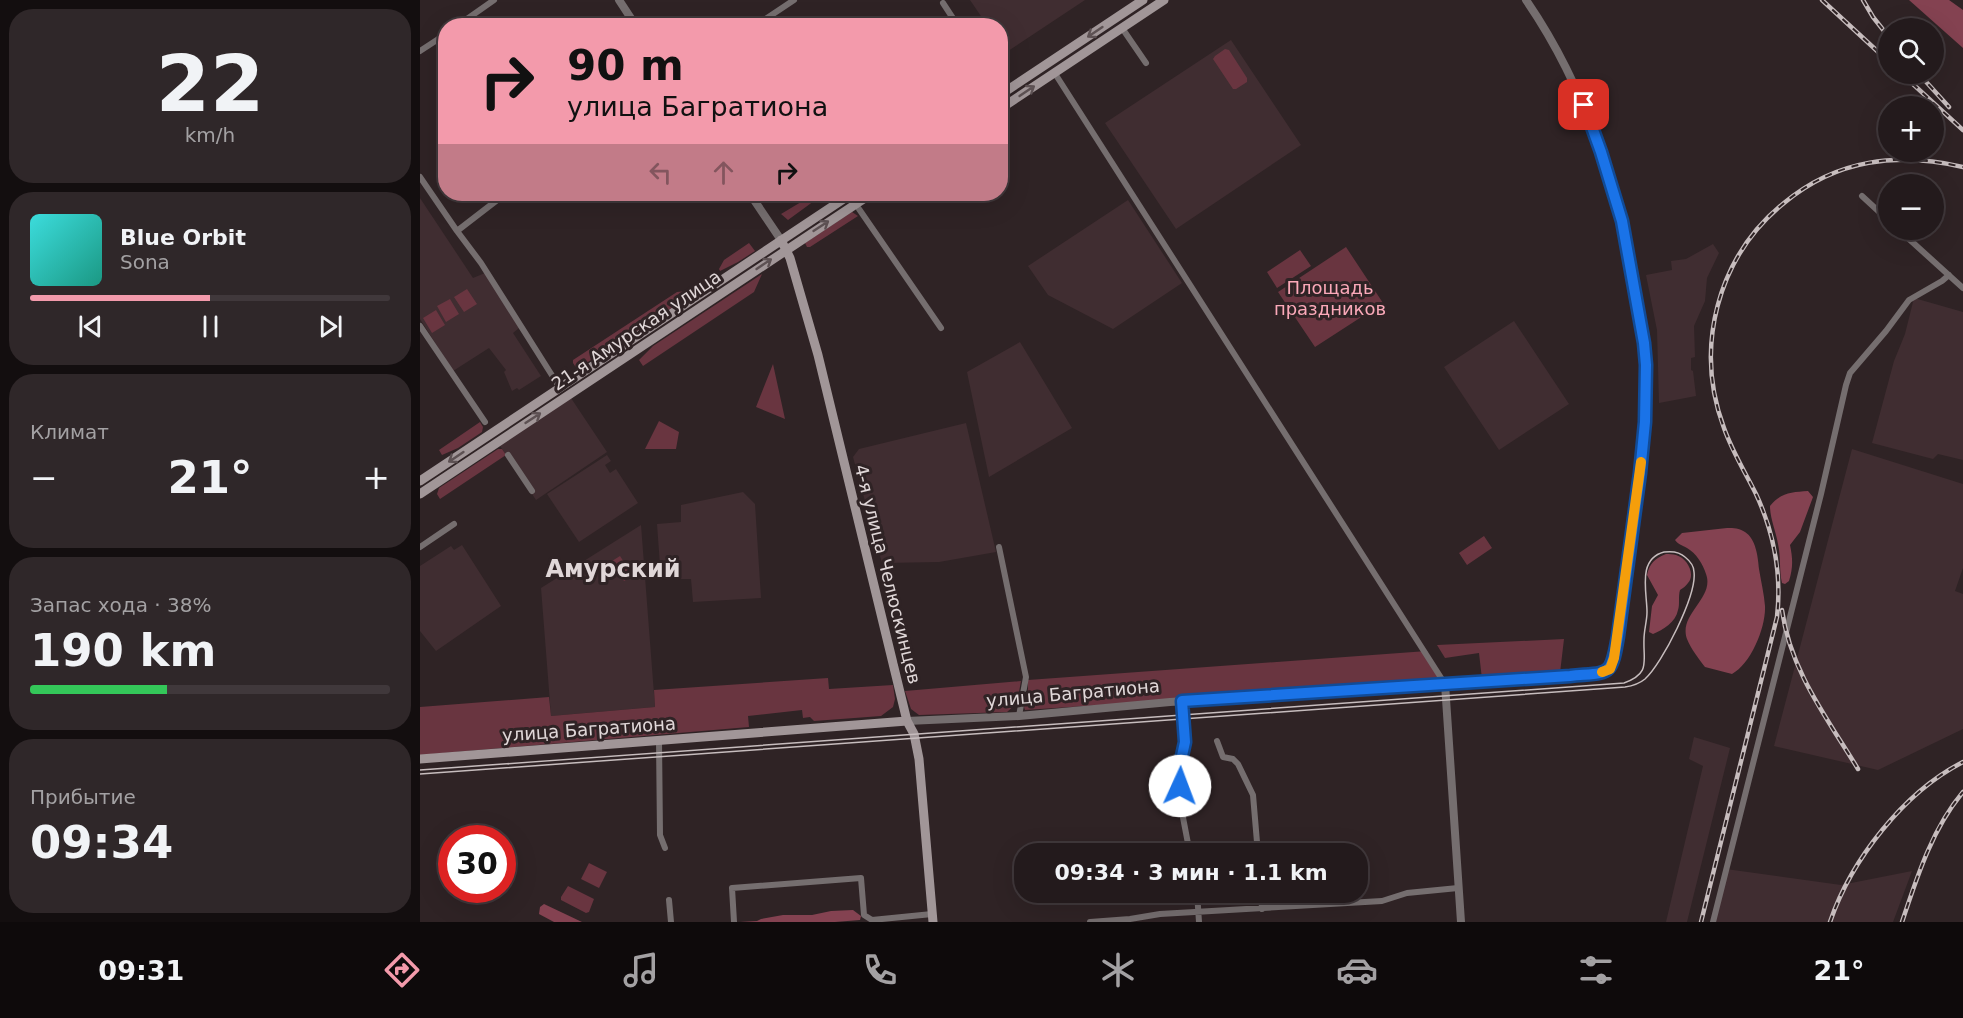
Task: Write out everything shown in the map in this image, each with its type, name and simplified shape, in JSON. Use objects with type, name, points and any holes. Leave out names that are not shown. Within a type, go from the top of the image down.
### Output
[{"type":"main road","points":[[1008,88],[1143,0]]},
{"type":"main road","points":[[1008,104],[1164,0]]},
{"type":"main road","points":[[1048,63],[1054,72]]},
{"type":"main road","name":"21-я Амурская улица","points":[[420,481],[840,201]]},
{"type":"main road","points":[[854,201],[857,206]]},
{"type":"main road","name":"21-я Амурская улица","points":[[420,494],[787,249],[863,201]]},
{"type":"main road","name":"4-я улица Челюскинцев","points":[[781,240],[787,249],[818,355],[907,721],[914,734],[919,759],[933,918]]},
{"type":"main road","name":"улица Багратиона","points":[[420,759],[907,721]]},
{"type":"street","points":[[468,18],[494,0]]},
{"type":"street","points":[[619,0],[631,18]]},
{"type":"street","points":[[767,18],[794,0]]},
{"type":"street","name":"улица Багратиона","points":[[907,721],[1019,716],[1182,701],[1570,676],[1604,672],[1610,669],[1618,636],[1640,473],[1645,422],[1644,343],[1622,221],[1600,147],[1558,50],[1526,0]]},
{"type":"street","points":[[943,3],[953,18]]},
{"type":"street","points":[[1122,28],[1146,63]]},
{"type":"street","points":[[420,51],[438,39]]},
{"type":"street","points":[[1054,72],[1445,684],[1461,922]]},
{"type":"street","points":[[420,177],[456,231],[483,265],[560,388]]},
{"type":"street","points":[[1862,196],[1878,211]]},
{"type":"street","points":[[456,231],[496,201]]},
{"type":"street","points":[[755,201],[781,240]]},
{"type":"street","points":[[857,206],[941,328]]},
{"type":"street","points":[[1910,240],[1963,288]]},
{"type":"street","points":[[1713,922],[1850,373],[1886,332],[1909,300],[1949,275]]},
{"type":"street","points":[[420,326],[485,422]]},
{"type":"street","points":[[508,455],[532,491]]},
{"type":"street","points":[[420,547],[454,524]]},
{"type":"street","points":[[999,547],[1026,677],[1019,716]]},
{"type":"street","points":[[1182,701],[1185,742],[1180,765],[1181,807],[1188,843]]},
{"type":"street","points":[[659,740],[660,835],[665,848]]},
{"type":"street","points":[[1217,741],[1223,757],[1233,759],[1238,764],[1253,795],[1257,843]]},
{"type":"street","points":[[734,922],[732,888],[861,878],[864,915],[872,920],[933,918]]},
{"type":"street","points":[[1090,922],[1160,914],[1382,901],[1407,893],[1458,888]]},
{"type":"street","points":[[669,900],[671,922]]},
{"type":"street","points":[[1198,903],[1199,922]]},
{"type":"street","points":[[1262,903],[1262,909]]},
{"type":"shaded area","points":[[970,0],[1085,0],[1008,51],[1008,18],[982,18]]},
{"type":"shaded area","points":[[1909,0],[1949,0],[1963,10],[1963,48],[1944,31],[1944,18],[1929,18]]},
{"type":"shaded area","points":[[1231,40],[1301,145],[1176,229],[1105,123]]},
{"type":"shaded area","points":[[420,198],[473,278],[485,273],[519,328],[513,333],[541,376],[519,390],[517,388],[512,391],[504,372],[506,370],[489,348],[453,371],[420,319]]},
{"type":"shaded area","points":[[1128,200],[1182,283],[1113,329],[1048,295],[1028,266]]},
{"type":"shaded area","points":[[1713,244],[1719,253],[1707,278],[1705,301],[1694,326],[1695,357],[1691,358],[1691,370],[1696,396],[1659,403],[1657,330],[1646,275],[1672,270],[1671,261],[1686,259]]},
{"type":"shaded area","points":[[1914,298],[1963,312],[1963,460],[1938,454],[1933,459],[1872,443]]},
{"type":"shaded area","points":[[1514,321],[1569,404],[1499,450],[1444,367]]},
{"type":"shaded area","points":[[1020,342],[1072,428],[989,477],[967,372]]},
{"type":"shaded area","points":[[571,398],[607,452],[536,500],[500,446]]},
{"type":"shaded area","points":[[966,423],[996,552],[939,562],[882,563],[853,457],[859,449]]},
{"type":"shaded area","points":[[1852,449],[1963,484],[1963,568],[1955,591],[1963,594],[1963,729],[1878,770],[1774,746]]},
{"type":"shaded area","points":[[607,455],[611,461],[605,465],[610,473],[616,469],[638,503],[579,542],[547,494]]},
{"type":"shaded area","points":[[1808,491],[1813,497],[1800,532],[1790,545],[1792,568],[1789,581],[1785,584],[1782,583],[1779,549],[1770,506],[1778,498],[1787,494]]},
{"type":"shaded area","points":[[743,492],[755,504],[761,598],[693,602],[691,579],[661,579],[657,524],[681,522],[681,505]]},
{"type":"shaded area","points":[[641,525],[655,707],[551,716],[541,588]]},
{"type":"shaded area","points":[[1727,528],[1743,531],[1749,535],[1754,544],[1765,606],[1763,624],[1756,644],[1745,662],[1732,674],[1705,667],[1687,639],[1687,622],[1706,591],[1706,574],[1699,559],[1675,540],[1682,533]]},
{"type":"shaded area","points":[[462,545],[501,606],[436,651],[420,631],[420,566],[451,546],[454,550]]},
{"type":"shaded area","points":[[1666,554],[1684,559],[1691,575],[1687,584],[1680,590],[1679,608],[1675,618],[1665,628],[1653,634],[1649,632],[1652,606],[1658,595],[1647,575],[1653,562]]},
{"type":"shaded area","points":[[1694,737],[1730,748],[1687,922],[1666,922],[1703,766],[1689,759]]},
{"type":"shaded area","points":[[1726,869],[1841,885],[1912,871],[1893,922],[1713,922]]},
{"type":"shaded area","points":[[544,904],[582,922],[554,922],[539,914],[540,907]]},
{"type":"shaded area","points":[[853,910],[861,916],[860,920],[740,922],[783,915],[812,915]]},
{"type":"green space","points":[[1225,49],[1229,50],[1247,78],[1247,82],[1236,89],[1233,89],[1213,59]]},
{"type":"green space","points":[[803,201],[814,201],[788,220],[781,214]]},
{"type":"green space","points":[[852,212],[858,216],[807,247],[805,243]]},
{"type":"green space","points":[[749,243],[755,251],[720,271],[724,260]]},
{"type":"green space","name":"Площадь праздников","points":[[1346,247],[1383,303],[1315,347],[1278,292]]},
{"type":"green space","points":[[1300,250],[1311,266],[1277,288],[1267,272]]},
{"type":"green space","points":[[762,274],[754,292],[643,366],[639,360],[653,346]]},
{"type":"green space","points":[[467,289],[477,304],[464,312],[454,297]]},
{"type":"green space","points":[[687,291],[688,293],[676,305],[625,339],[608,346],[605,351],[577,369],[573,360],[677,292]]},
{"type":"green space","points":[[450,299],[459,314],[446,322],[437,306]]},
{"type":"green space","points":[[436,310],[445,325],[432,333],[423,318]]},
{"type":"green space","points":[[773,364],[785,419],[756,407]]},
{"type":"green space","points":[[659,421],[679,432],[676,449],[645,449]]},
{"type":"green space","points":[[480,422],[483,427],[482,432],[458,448],[442,455],[439,450]]},
{"type":"green space","points":[[498,449],[502,449],[506,455],[440,499],[437,494],[439,488]]},
{"type":"green space","points":[[1484,536],[1492,548],[1467,565],[1459,553]]},
{"type":"green space","points":[[620,556],[633,576],[624,581],[612,561]]},
{"type":"green space","points":[[1564,639],[1560,673],[1482,679],[1479,653],[1445,658],[1437,645]]},
{"type":"green space","points":[[1427,651],[1439,679],[1434,683],[1025,710],[1024,707],[1028,680]]},
{"type":"green space","points":[[828,678],[829,689],[893,685],[895,699],[893,707],[881,716],[814,721],[810,717],[803,718],[802,710],[748,716],[749,727],[420,755],[420,707],[549,697],[551,716],[655,707],[654,690]]},
{"type":"green space","points":[[1021,681],[1017,703],[1007,712],[919,715],[911,709],[905,691]]},
{"type":"green space","points":[[589,863],[607,872],[599,888],[581,879]]},
{"type":"green space","points":[[568,886],[594,899],[589,912],[586,913],[561,900]]},
{"type":"tram line","points":[[420,770],[1624,683],[1638,675],[1644,666],[1647,612],[1645,577],[1650,562],[1664,552],[1676,552],[1687,559],[1694,570],[1690,596],[1669,645],[1645,679],[1625,687],[420,774]]},
{"type":"railway","points":[[1822,0],[1878,52]]},
{"type":"railway","points":[[1863,0],[1878,23]]},
{"type":"railway","points":[[1913,84],[1963,130]]},
{"type":"railway","points":[[1928,84],[1949,107]]},
{"type":"railway","points":[[1701,922],[1777,617],[1778,601],[1777,569],[1768,523],[1727,437],[1715,398],[1711,367],[1712,336],[1718,306],[1728,277],[1742,250],[1761,225],[1784,203],[1804,188],[1825,177],[1847,168],[1891,160],[1939,162],[1963,167]]},
{"type":"railway","points":[[1782,610],[1786,632],[1801,673],[1822,712],[1858,769]]},
{"type":"railway","points":[[1830,922],[1851,875],[1882,830],[1920,791],[1963,762]]},
{"type":"railway","points":[[1902,922],[1934,838],[1952,806],[1963,792]]},
{"type":"slow traffic","points":[[1602,672],[1610,669],[1613,664],[1641,462]]},
{"type":"district","name":"Амурский","points":[[613,569]]},
{"type":"route","points":[[1180,786],[1180,765],[1185,742],[1182,701],[1570,676],[1604,672],[1613,664],[1640,473],[1645,422],[1646,365],[1622,221],[1584,105]]}]
